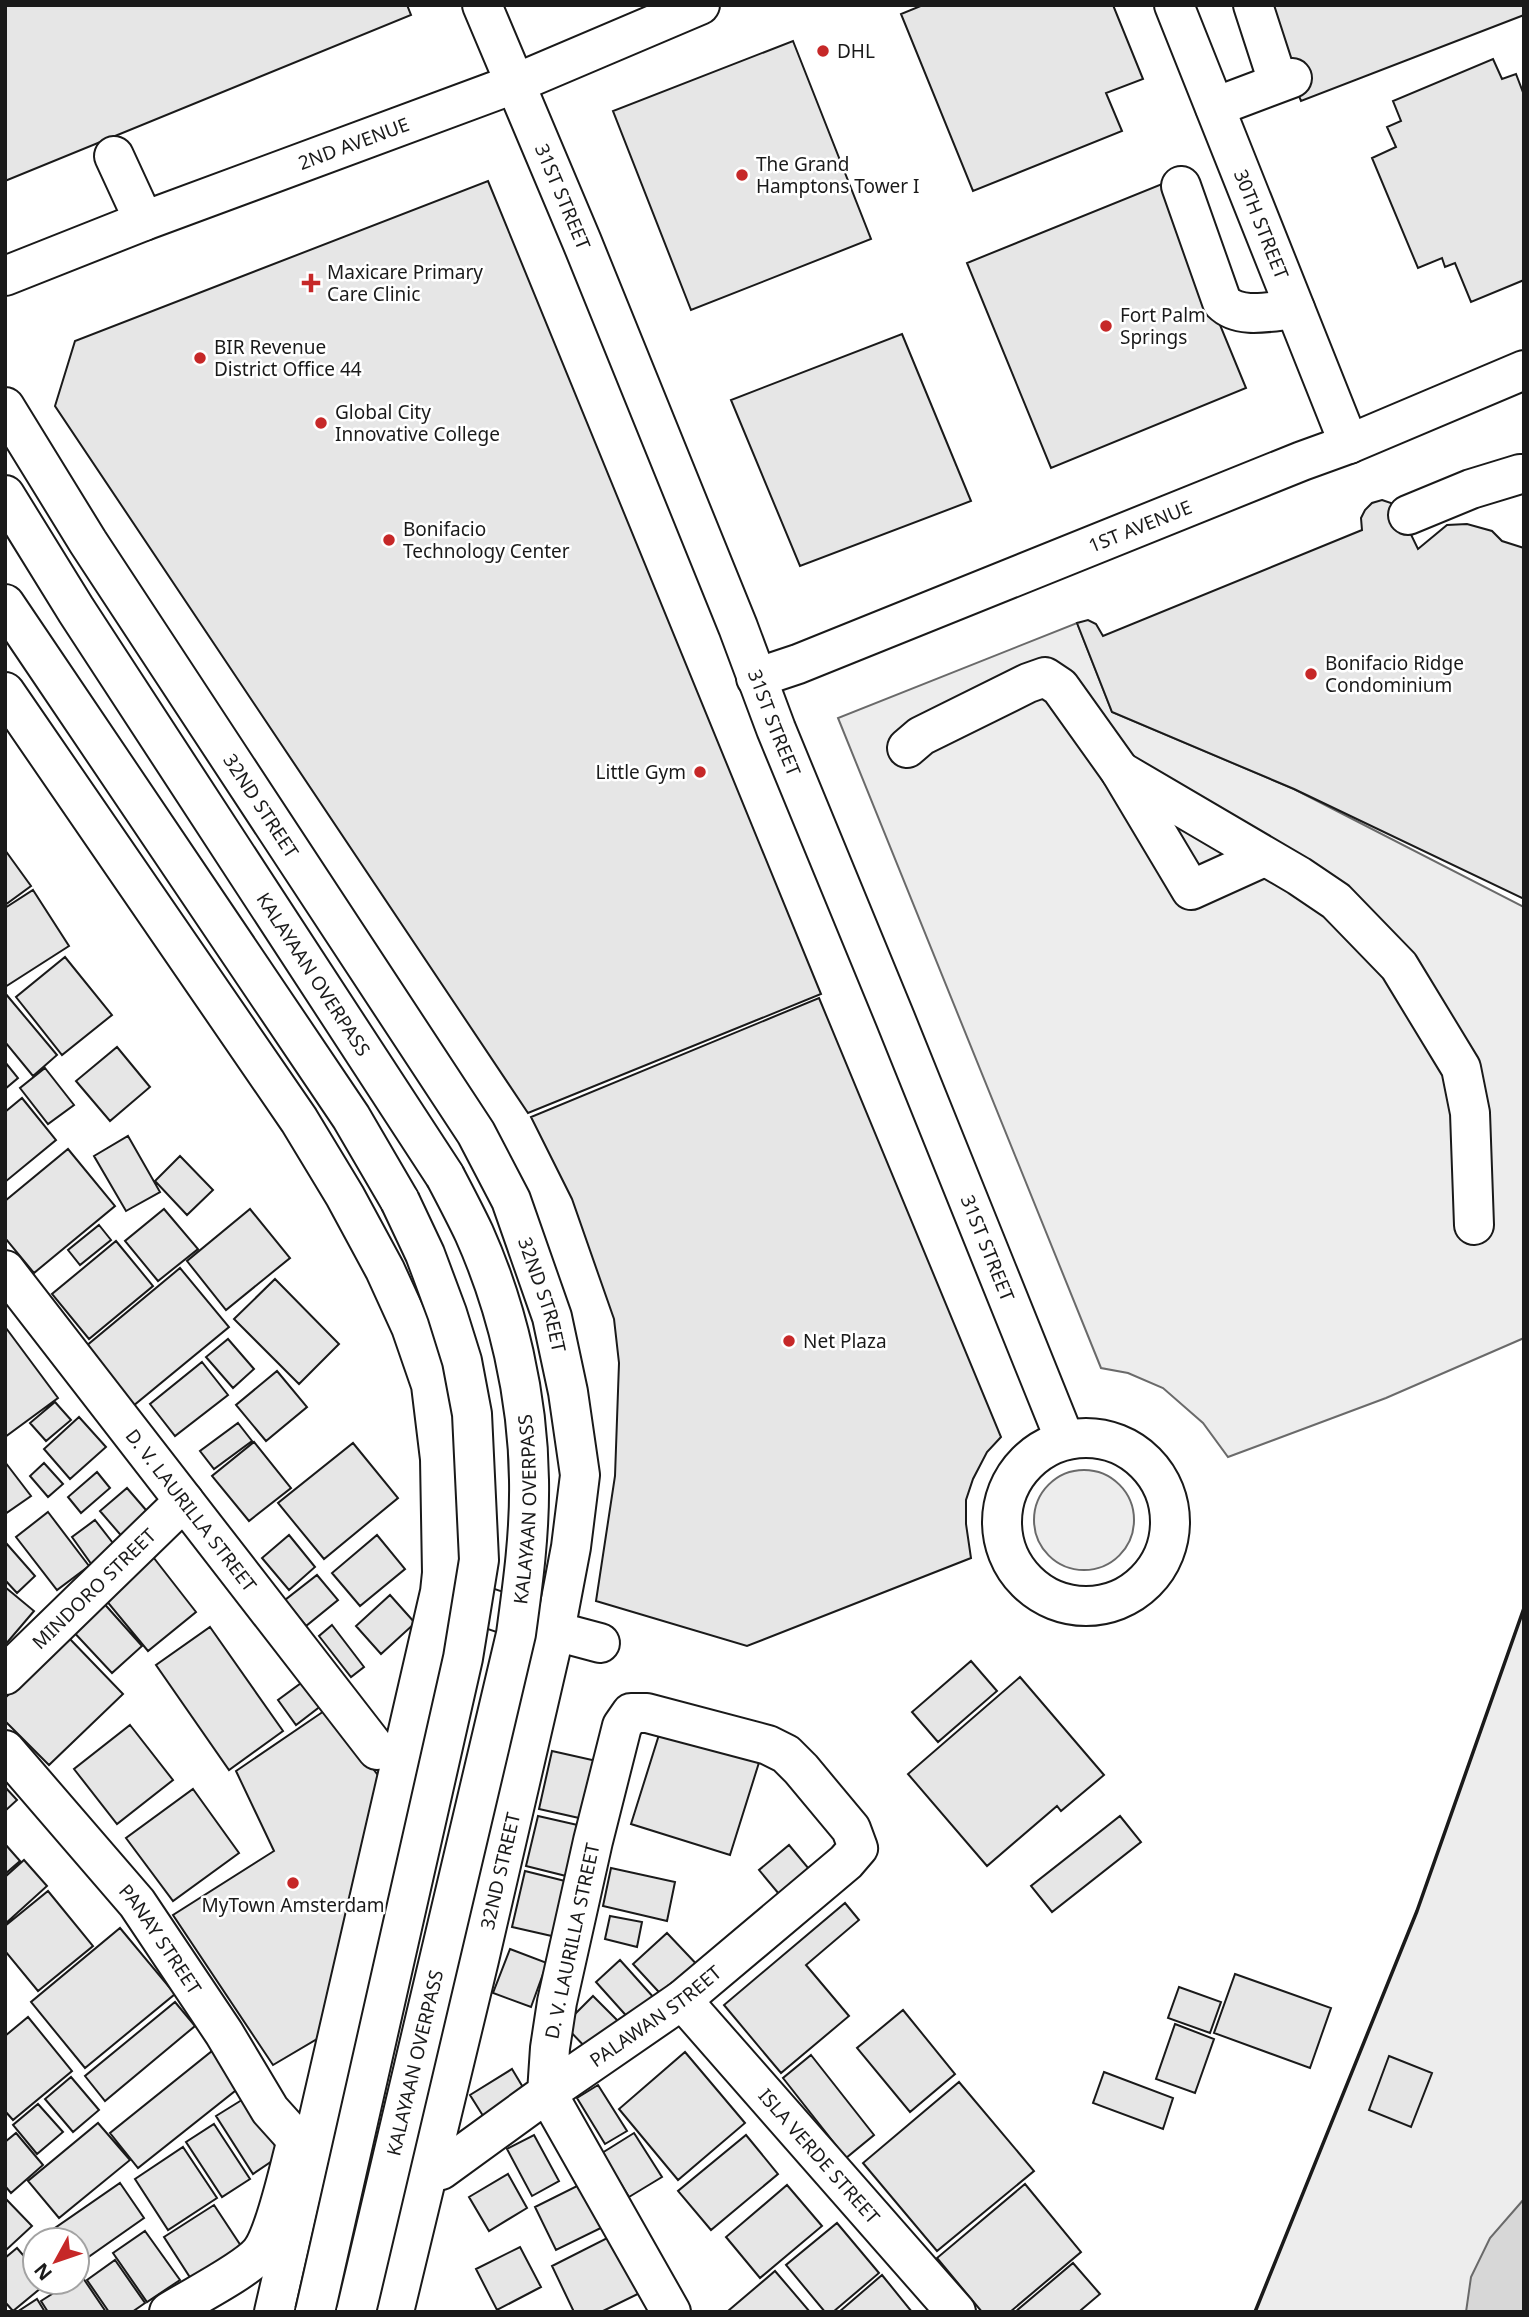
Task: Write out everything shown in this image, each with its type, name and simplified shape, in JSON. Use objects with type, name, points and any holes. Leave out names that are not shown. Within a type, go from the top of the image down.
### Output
[{"type":"main road","name":"31ST STREET","points":[[482,5],[603,293],[1065,1440]]},
{"type":"main road","name":"2ND AVENUE","points":[[5,276],[144,221],[514,84],[700,5]]},
{"type":"main road","name":"30TH STREET","points":[[1174,5],[1349,444]]},
{"type":"main road","points":[[1215,107],[1285,80],[1254,5]]},
{"type":"main road","points":[[114,156],[144,221]]},
{"type":"main road","points":[[1236,163],[1173,189],[1222,302],[1229,309],[1239,313],[1295,309]]},
{"type":"main road","name":"1ST AVENUE","points":[[756,678],[798,664],[1523,373]]},
{"type":"main road","name":"32ND STREET","points":[[5,407],[88,542],[476,1133],[510,1200],[552,1317],[568,1392],[580,1475],[571,1547],[555,1631],[479,1960],[394,2312]]},
{"type":"main road","points":[[1408,516],[1471,489],[1523,479]]},
{"type":"main road","name":"KALAYAAN OVERPASS","points":[[5,495],[76,610],[445,1176],[474,1234],[496,1290],[511,1346],[524,1414],[530,1480],[527,1556],[516,1634],[356,2312]]},
{"type":"main road","points":[[16,619],[351,1117],[400,1200],[425,1254],[447,1312],[462,1361],[472,1414],[479,1560],[463,1658],[315,2312]]},
{"type":"main road","points":[[907,748],[921,736],[1045,677],[1060,687],[1120,771],[1191,890],[1264,857]]},
{"type":"main road","points":[[5,692],[299,1121],[345,1196],[385,1270],[411,1327],[431,1385],[440,1459],[440,1592],[274,2312]]},
{"type":"main road","points":[[1120,771],[1299,876],[1336,901],[1399,966],[1461,1068],[1469,1113],[1474,1225]]},
{"type":"main road","name":"D. V. LAURILLA STREET","points":[[5,1270],[377,1750]]},
{"type":"main road","points":[[1086,1438],[1112,1443],[1136,1455],[1155,1475],[1167,1500],[1170,1526],[1164,1552],[1152,1576],[1132,1594],[1107,1604],[1081,1607],[1056,1601],[1033,1588],[1015,1569],[1005,1546],[1001,1520],[1006,1495],[1018,1472],[1037,1453],[1065,1440],[1086,1438]]},
{"type":"main road","name":"MINDORO STREET","points":[[5,1675],[184,1501]]},
{"type":"main road","points":[[440,1592],[555,1631],[600,1643]]},
{"type":"main road","name":"D. V. LAURILLA STREET","points":[[547,2093],[557,2002],[622,1726],[631,1713],[648,1713],[688,1723],[768,1745],[786,1755],[851,1829],[858,1848]]},
{"type":"main road","name":"PANAY STREET","points":[[5,1750],[137,1903],[224,2033],[271,2110],[299,2140],[269,2236],[260,2254],[244,2267],[169,2312]]},
{"type":"main road","name":"PALAWAN STREET","points":[[441,2170],[682,2000],[858,1848]]},
{"type":"main road","name":"ISLA VERDE STREET","points":[[682,2000],[956,2312]]},
{"type":"main road","points":[[547,2093],[671,2312]]},
{"type":"shaded area","points":[[1077,623],[1112,712],[1294,789],[1524,907],[1524,1338],[1386,1398],[1228,1457],[1203,1423],[1163,1388],[1128,1373],[1101,1368],[838,718]]},
{"type":"shaded area","points":[[1084,1470],[1103,1473],[1120,1484],[1131,1501],[1134,1520],[1131,1539],[1120,1556],[1103,1567],[1084,1570],[1065,1567],[1048,1556],[1037,1539],[1034,1520],[1037,1501],[1048,1484],[1065,1473]]},
{"type":"shaded area","points":[[1524,1608],[1524,2312],[1255,2312],[1417,1911]]},
{"type":"shaded area","points":[[1524,2199],[1524,2312],[1466,2312],[1471,2277],[1490,2238]]},
{"type":"building","points":[[5,5],[407,5],[411,15],[5,181]]},
{"type":"building","points":[[923,5],[1113,5],[1143,79],[1106,93],[1122,131],[973,191],[901,14]]},
{"type":"building","points":[[1262,5],[1524,5],[1524,15],[1301,101]]},
{"type":"building","name":"The Grand Hamptons Tower I","points":[[793,41],[871,239],[691,310],[613,111]]},
{"type":"building","points":[[1493,59],[1502,79],[1516,74],[1524,95],[1524,280],[1471,302],[1455,263],[1445,267],[1442,258],[1418,268],[1372,158],[1396,147],[1387,127],[1401,121],[1393,101]]},
{"type":"building","name":"Bonifacio Technology Center","points":[[488,181],[821,994],[528,1113],[55,406],[75,341]]},
{"type":"building","name":"Fort Palm Springs","points":[[1162,184],[1246,388],[1051,468],[967,263]]},
{"type":"building","points":[[902,334],[971,501],[800,566],[731,400]]},
{"type":"building","name":"Bonifacio Ridge Condominium","points":[[1382,500],[1394,504],[1418,549],[1447,525],[1467,524],[1492,531],[1502,541],[1524,548],[1524,899],[1294,789],[1112,712],[1077,623],[1088,620],[1096,624],[1103,636],[1362,530],[1361,518],[1365,510],[1372,503]]},
{"type":"building","points":[[5,850],[31,886],[5,905]]},
{"type":"building","points":[[33,890],[69,946],[5,987],[5,908]]},
{"type":"building","points":[[65,957],[112,1015],[62,1055],[16,997]]},
{"type":"building","points":[[5,993],[57,1055],[33,1076],[5,1042]]},
{"type":"building","name":"Net Plaza","points":[[819,998],[1001,1437],[987,1452],[966,1500],[971,1558],[747,1646],[596,1601],[615,1476],[619,1363],[614,1319],[572,1199],[531,1117]]},
{"type":"building","points":[[117,1047],[150,1087],[110,1121],[76,1081]]},
{"type":"building","points":[[5,1062],[18,1078],[5,1089]]},
{"type":"building","points":[[45,1068],[74,1105],[48,1124],[20,1088]]},
{"type":"building","points":[[22,1098],[56,1140],[5,1182],[5,1112]]},
{"type":"building","points":[[128,1136],[160,1192],[126,1211],[94,1156]]},
{"type":"building","points":[[68,1149],[115,1206],[34,1273],[5,1238],[5,1201]]},
{"type":"building","points":[[180,1156],[213,1190],[187,1215],[155,1181]]},
{"type":"building","points":[[164,1209],[198,1249],[158,1281],[125,1241]]},
{"type":"building","points":[[250,1209],[290,1258],[226,1310],[187,1261]]},
{"type":"building","points":[[99,1225],[111,1240],[80,1265],[68,1250]]},
{"type":"building","points":[[116,1241],[153,1286],[89,1339],[52,1294]]},
{"type":"building","points":[[180,1268],[229,1327],[133,1406],[85,1347]]},
{"type":"building","points":[[275,1279],[339,1344],[299,1384],[234,1319]]},
{"type":"building","points":[[5,1329],[58,1398],[5,1437]]},
{"type":"building","points":[[228,1339],[254,1369],[233,1388],[206,1357]]},
{"type":"building","points":[[202,1362],[228,1395],[175,1436],[150,1404]]},
{"type":"building","points":[[277,1371],[307,1407],[266,1441],[236,1405]]},
{"type":"building","points":[[55,1402],[71,1420],[46,1441],[30,1423]]},
{"type":"building","points":[[79,1417],[106,1447],[70,1479],[44,1449]]},
{"type":"building","points":[[238,1423],[252,1441],[214,1469],[200,1451]]},
{"type":"building","points":[[254,1442],[291,1488],[249,1521],[212,1476]]},
{"type":"building","points":[[353,1443],[398,1498],[324,1559],[278,1503]]},
{"type":"building","points":[[5,1462],[31,1496],[5,1514]]},
{"type":"building","points":[[44,1463],[63,1484],[48,1497],[30,1476]]},
{"type":"building","points":[[97,1472],[110,1488],[81,1513],[68,1497]]},
{"type":"building","points":[[127,1488],[152,1517],[125,1540],[100,1511]]},
{"type":"building","points":[[48,1512],[89,1566],[57,1590],[16,1537]]},
{"type":"building","points":[[95,1520],[116,1547],[92,1565],[72,1537]]},
{"type":"building","points":[[289,1535],[315,1567],[289,1590],[262,1558]]},
{"type":"building","points":[[377,1535],[405,1569],[360,1606],[332,1573]]},
{"type":"building","points":[[6,1543],[35,1576],[17,1593],[5,1580]]},
{"type":"building","points":[[150,1553],[196,1612],[148,1651],[100,1593]]},
{"type":"building","points":[[317,1575],[338,1600],[306,1626],[285,1600]]},
{"type":"building","points":[[5,1587],[34,1611],[5,1645]]},
{"type":"building","points":[[390,1595],[415,1623],[381,1654],[356,1626]]},
{"type":"building","points":[[100,1599],[142,1646],[112,1673],[69,1627]]},
{"type":"building","points":[[332,1625],[364,1667],[351,1677],[319,1636]]},
{"type":"building","points":[[210,1627],[283,1731],[229,1770],[156,1665]]},
{"type":"building","points":[[68,1637],[123,1694],[49,1765],[5,1721],[5,1698]]},
{"type":"building","points":[[971,1661],[997,1691],[938,1742],[912,1712]]},
{"type":"building","points":[[1020,1677],[1104,1775],[1061,1811],[1057,1806],[987,1866],[908,1774]]},
{"type":"building","points":[[308,1678],[326,1702],[296,1725],[278,1700]]},
{"type":"building","name":"MyTown Amsterdam","points":[[327,1709],[384,1783],[327,2033],[273,2065],[173,1915],[274,1851],[236,1771]]},
{"type":"building","points":[[663,1722],[762,1753],[730,1855],[631,1824]]},
{"type":"building","points":[[130,1725],[173,1780],[117,1824],[74,1769]]},
{"type":"building","points":[[552,1751],[610,1764],[597,1822],[539,1809]]},
{"type":"building","points":[[5,1787],[17,1800],[5,1811]]},
{"type":"building","points":[[193,1789],[239,1853],[173,1901],[126,1838]]},
{"type":"building","points":[[538,1816],[582,1826],[570,1877],[526,1866]]},
{"type":"building","points":[[1120,1816],[1141,1842],[1052,1912],[1031,1886]]},
{"type":"building","points":[[5,1844],[20,1861],[5,1874]]},
{"type":"building","points":[[789,1845],[814,1875],[784,1900],[759,1870]]},
{"type":"building","points":[[24,1860],[47,1886],[5,1924],[5,1877]]},
{"type":"building","points":[[611,1868],[675,1882],[667,1921],[603,1906]]},
{"type":"building","points":[[525,1871],[577,1884],[565,1939],[512,1927]]},
{"type":"building","points":[[48,1891],[93,1946],[38,1991],[5,1951],[5,1926]]},
{"type":"building","points":[[845,1903],[859,1920],[806,1965],[849,2016],[781,2073],[724,2005]]},
{"type":"building","points":[[610,1916],[642,1922],[637,1947],[605,1939]]},
{"type":"building","points":[[120,1928],[175,1994],[85,2068],[31,2002]]},
{"type":"building","points":[[667,1933],[703,1971],[669,2003],[633,1964]]},
{"type":"building","points":[[510,1949],[547,1963],[531,2007],[493,1993]]},
{"type":"building","points":[[620,1960],[655,1999],[631,2021],[596,1982]]},
{"type":"building","points":[[1235,1974],[1331,2008],[1310,2068],[1214,2033]]},
{"type":"building","points":[[1179,1987],[1221,2002],[1210,2033],[1168,2018]]},
{"type":"building","points":[[593,1996],[621,2024],[591,2053],[564,2025]]},
{"type":"building","points":[[175,2002],[195,2026],[105,2101],[85,2076]]},
{"type":"building","points":[[903,2010],[955,2074],[910,2112],[857,2048]]},
{"type":"building","points":[[28,2017],[72,2071],[13,2120],[5,2111],[5,2036]]},
{"type":"building","points":[[1175,2024],[1214,2039],[1195,2093],[1156,2079]]},
{"type":"building","points":[[212,2051],[240,2087],[138,2168],[110,2133]]},
{"type":"building","points":[[685,2052],[745,2123],[678,2180],[619,2109]]},
{"type":"building","points":[[811,2055],[874,2135],[846,2158],[783,2078]]},
{"type":"building","points":[[1389,2056],[1432,2073],[1411,2127],[1369,2110]]},
{"type":"building","points":[[512,2069],[527,2094],[485,2119],[470,2095]]},
{"type":"building","points":[[1104,2072],[1173,2098],[1163,2129],[1093,2103]]},
{"type":"building","points":[[71,2077],[99,2110],[73,2132],[45,2099]]},
{"type":"building","points":[[959,2082],[1034,2171],[937,2251],[863,2163]]},
{"type":"building","points":[[598,2085],[627,2131],[605,2144],[577,2098]]},
{"type":"building","points":[[245,2098],[281,2155],[253,2174],[216,2116]]},
{"type":"building","points":[[38,2104],[63,2132],[37,2154],[13,2125]]},
{"type":"building","points":[[98,2123],[130,2160],[59,2218],[28,2181]]},
{"type":"building","points":[[214,2124],[250,2179],[222,2197],[186,2142]]},
{"type":"building","points":[[16,2133],[43,2165],[11,2193],[5,2186],[5,2142]]},
{"type":"building","points":[[634,2133],[662,2177],[629,2197],[602,2153]]},
{"type":"building","points":[[534,2135],[559,2181],[532,2196],[507,2149]]},
{"type":"building","points":[[746,2135],[778,2174],[711,2230],[678,2191]]},
{"type":"building","points":[[183,2147],[217,2198],[168,2230],[135,2179]]},
{"type":"building","points":[[508,2174],[527,2208],[489,2231],[469,2197]]},
{"type":"building","points":[[587,2181],[609,2224],[556,2250],[535,2207]]},
{"type":"building","points":[[120,2183],[144,2218],[91,2255],[91,2226],[58,2226]]},
{"type":"building","points":[[1025,2184],[1081,2252],[1010,2312],[982,2312],[937,2258]]},
{"type":"building","points":[[787,2185],[822,2226],[760,2278],[726,2237]]},
{"type":"building","points":[[5,2198],[32,2226],[21,2226],[21,2236],[5,2251]]},
{"type":"building","points":[[214,2205],[243,2249],[193,2282],[164,2237]]},
{"type":"building","points":[[837,2223],[879,2273],[833,2312],[825,2312],[786,2265]]},
{"type":"building","points":[[145,2231],[180,2280],[147,2302],[113,2253]]},
{"type":"building","points":[[619,2232],[648,2289],[601,2312],[574,2312],[552,2266]]},
{"type":"building","points":[[520,2247],[541,2287],[497,2310],[476,2269]]},
{"type":"building","points":[[17,2248],[21,2253],[21,2296],[31,2296],[13,2311],[5,2302],[5,2258]]},
{"type":"building","points":[[115,2260],[145,2303],[132,2312],[109,2312],[91,2286],[91,2277]]},
{"type":"building","points":[[1073,2263],[1100,2294],[1081,2310],[1082,2312],[1015,2312]]},
{"type":"building","points":[[775,2271],[810,2312],[728,2312],[728,2311]]},
{"type":"building","points":[[882,2275],[912,2312],[839,2312]]},
{"type":"building","points":[[91,2290],[106,2312],[48,2312],[41,2301],[49,2296],[91,2296]]},
{"type":"building","points":[[37,2299],[45,2312],[17,2312]]},
{"type":"wall","points":[[1255,2312],[1417,1911],[1524,1608]]},
{"type":"place","name":"DHL","points":[[823,51]]},
{"type":"place","name":"The Grand Hamptons Tower I","points":[[742,175]]},
{"type":"place","name":"Maxicare Primary Care Clinic","points":[[311,283]]},
{"type":"place","name":"Fort Palm Springs","points":[[1106,326]]},
{"type":"place","name":"BIR Revenue District Office 44","points":[[200,358]]},
{"type":"place","name":"Global City Innovative College","points":[[321,423]]},
{"type":"place","name":"Bonifacio Technology Center","points":[[389,540]]},
{"type":"place","name":"Bonifacio Ridge Condominium","points":[[1311,674]]},
{"type":"place","name":"Little Gym","points":[[700,772]]},
{"type":"place","name":"Net Plaza","points":[[789,1341]]},
{"type":"place","name":"MyTown Amsterdam","points":[[293,1883]]}]
